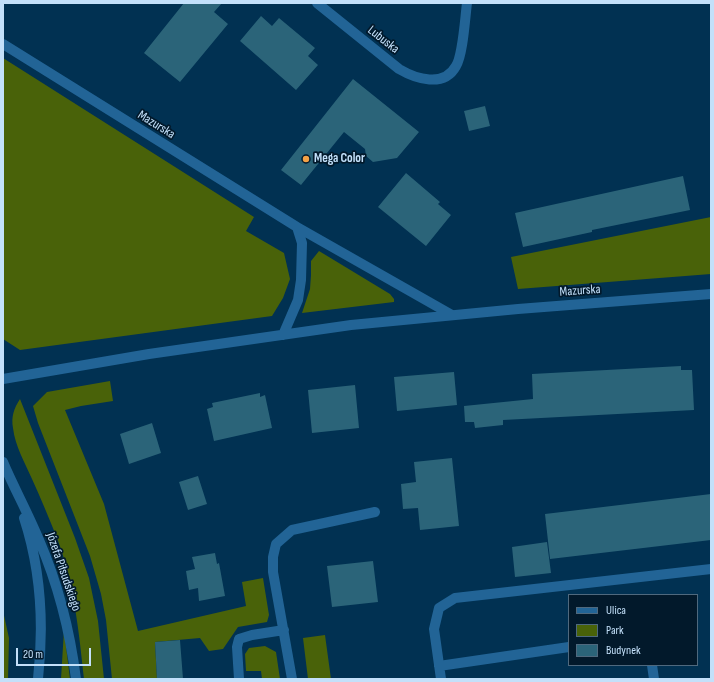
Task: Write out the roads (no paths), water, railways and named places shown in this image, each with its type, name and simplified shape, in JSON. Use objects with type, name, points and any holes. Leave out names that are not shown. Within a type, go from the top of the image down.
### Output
[{"type":"street","name":"Lubuska","points":[[316,3],[380,54],[411,76],[433,80],[442,79],[456,66],[460,54],[467,3]]},
{"type":"street","name":"Mazurska","points":[[3,44],[297,227],[452,315]]},
{"type":"street","points":[[282,335],[298,300],[301,280],[302,243],[297,227]]},
{"type":"street","name":"Mazurska","points":[[3,379],[149,354],[351,325],[452,315],[711,294]]},
{"type":"street","name":"Józefa Piłsudskiego","points":[[3,462],[40,541],[50,567],[66,620],[76,679]]},
{"type":"street","name":"Józefa Piłsudskiego","points":[[10,479],[30,541],[37,576],[41,626],[38,679]]},
{"type":"street","points":[[292,679],[273,572],[276,544],[292,530],[375,512]]},
{"type":"street","points":[[441,679],[434,629],[439,608],[455,598],[711,569]]},
{"type":"street","points":[[239,679],[237,647],[239,639],[252,635],[284,630]]},
{"type":"street","points":[[439,666],[568,646]]},
{"type":"street","points":[[652,666],[654,679]]},
{"type":"place","name":"Mega Color","points":[[306,159]]}]
